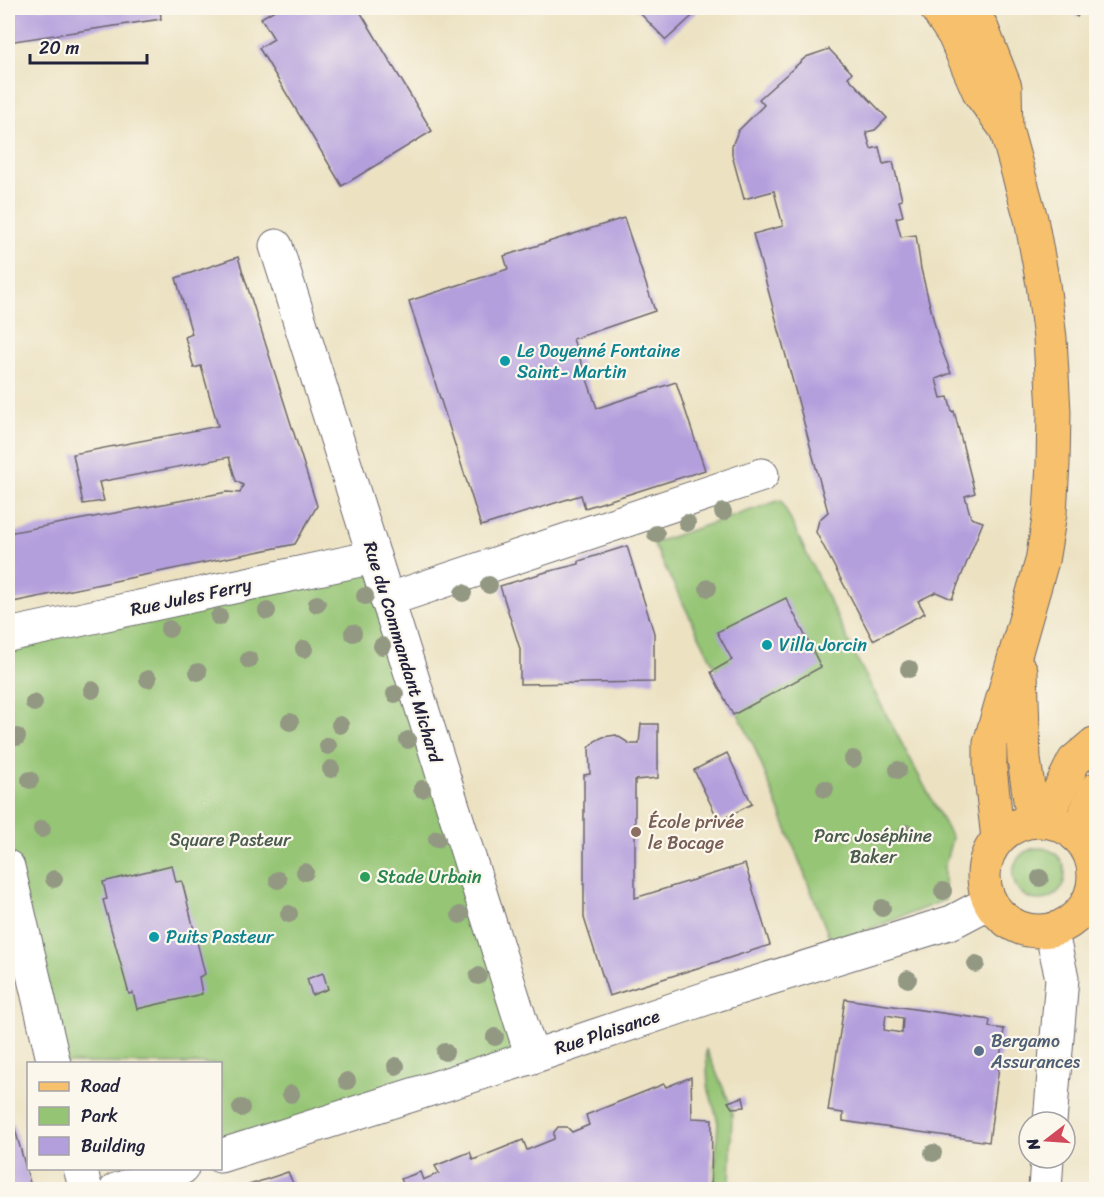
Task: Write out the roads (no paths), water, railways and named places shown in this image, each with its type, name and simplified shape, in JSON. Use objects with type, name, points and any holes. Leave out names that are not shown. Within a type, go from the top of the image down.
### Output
[{"type":"main road","points":[[936,8],[954,35],[980,94],[1006,129]]},
{"type":"main road","points":[[970,8],[981,26],[1005,87],[1006,129],[1030,219],[1043,284],[1050,338],[1054,412],[1050,513],[1042,561],[990,743],[990,768],[998,839]]},
{"type":"main road","points":[[1021,639],[1023,747],[1038,821]]},
{"type":"main road","points":[[1038,821],[1074,761],[1096,747]]},
{"type":"main road","points":[[1086,845],[1066,828],[1038,821],[1020,824],[1008,830],[990,850],[984,876],[985,890],[990,902],[1001,916],[1016,927],[1033,931],[1052,930],[1066,924],[1090,908],[1094,879],[1086,845],[1096,789]]},
{"type":"street","name":"Rue du Commandant Michard","points":[[276,246],[532,1057]]},
{"type":"street","points":[[387,600],[762,475]]},
{"type":"street","name":"Rue Jules Ferry","points":[[8,635],[374,557]]},
{"type":"street","points":[[8,867],[54,1062]]},
{"type":"street","name":"Rue Plaisance","points":[[222,1155],[532,1057],[716,995],[952,922],[990,902]]},
{"type":"street","points":[[1051,1110],[1062,978],[1052,930]]},
{"type":"street","points":[[81,1170],[86,1190]]},
{"type":"street","points":[[116,1190],[176,1170]]},
{"type":"street","points":[[1045,1190],[1046,1170]]},
{"type":"place","name":"Le Doyenné Fontaine Saint- Martin","points":[[505,361]]},
{"type":"place","name":"Villa Jorcin","points":[[767,645]]},
{"type":"place","name":"École privée le Bocage","points":[[636,832]]},
{"type":"place","name":"Stade Urbain","points":[[365,877]]},
{"type":"place","name":"Puits Pasteur","points":[[154,937]]},
{"type":"place","name":"Bergamo Assurances","points":[[979,1051]]},
{"type":"park label","name":"Square Pasteur","points":[[230,840]]},
{"type":"park label","name":"Parc Joséphine Baker","points":[[873,846]]}]
